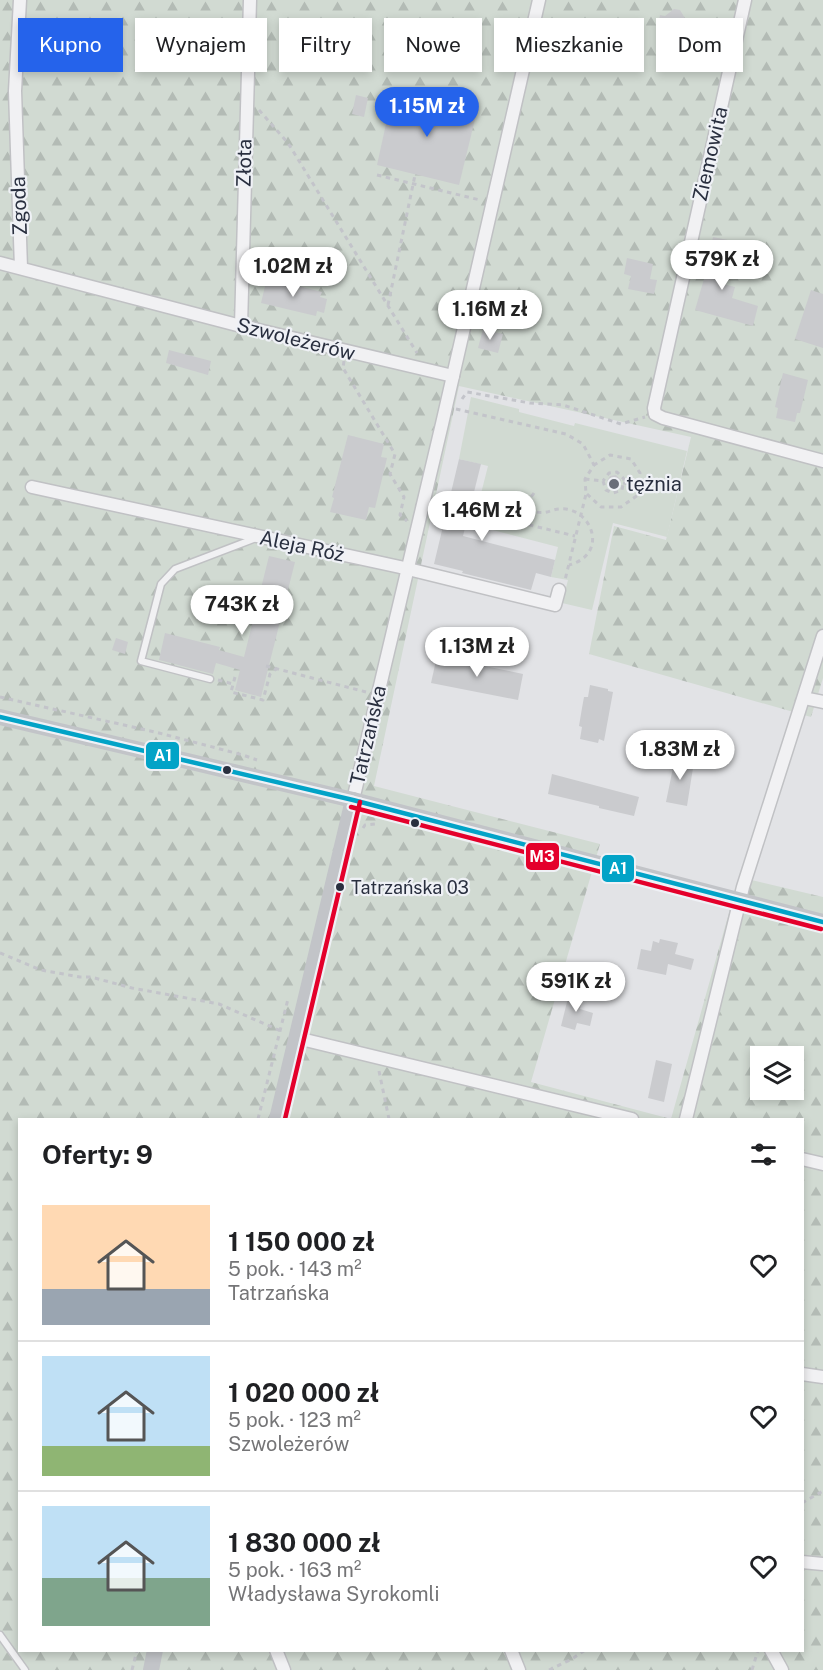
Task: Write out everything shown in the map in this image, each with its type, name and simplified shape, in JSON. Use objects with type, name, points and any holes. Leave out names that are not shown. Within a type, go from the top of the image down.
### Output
[{"type":"street","name":"Zgoda","points":[[20,0],[15,91],[21,268]]},
{"type":"street","name":"Złota","points":[[240,326],[250,0]]},
{"type":"street","name":"Tatrzańska","points":[[276,1118],[407,569],[451,407],[453,376],[538,0]]},
{"type":"street","name":"Ziemowita","points":[[655,414],[654,408],[745,0]]},
{"type":"street","name":"Szwoleżerów","points":[[0,263],[240,326],[453,376]]},
{"type":"street","points":[[655,414],[823,460]]},
{"type":"street","name":"Aleja Róż","points":[[32,487],[407,569],[555,605],[562,585]]},
{"type":"street","points":[[686,1118],[740,900],[823,636]]},
{"type":"street","points":[[804,698],[823,702]]},
{"type":"street","points":[[0,717],[353,800],[823,922]]},
{"type":"street","points":[[297,1038],[628,1118]]},
{"type":"street","points":[[804,1159],[823,1164]]},
{"type":"street","points":[[804,1374],[823,1377]]},
{"type":"street","points":[[804,1562],[823,1564]]},
{"type":"street","points":[[151,1670],[155,1652]]},
{"type":"street","points":[[277,1652],[285,1670]]},
{"type":"street","points":[[512,1652],[519,1670]]},
{"type":"street","points":[[772,1652],[782,1670]]},
{"type":"lane","points":[[210,678],[141,662],[161,584],[175,569],[259,536]]},
{"type":"lane","points":[[0,1635],[26,1670]]},
{"type":"path","points":[[246,94],[288,143],[428,370]]},
{"type":"path","points":[[377,175],[493,203]]},
{"type":"path","points":[[388,305],[415,175]]},
{"type":"path","points":[[345,351],[343,368],[396,454],[390,474],[404,497],[400,515],[409,524]]},
{"type":"path","points":[[451,407],[467,392],[530,403],[563,405],[621,424],[655,414]]},
{"type":"path","points":[[451,407],[566,434],[583,444],[594,465]]},
{"type":"path","points":[[562,585],[586,494],[585,478],[594,465],[610,455],[631,459],[640,473],[638,495],[621,507],[601,507],[586,494]]},
{"type":"path","points":[[617,472],[624,478],[622,490],[613,493],[606,490],[603,481],[609,473],[617,472]]},
{"type":"path","points":[[585,478],[603,481]]},
{"type":"path","points":[[623,483],[639,485]]},
{"type":"path","points":[[528,509],[529,500],[534,493]]},
{"type":"path","points":[[505,519],[509,499]]},
{"type":"path","points":[[505,519],[528,509],[539,514],[565,509],[579,515],[590,528],[594,542],[589,554],[580,562],[569,565]]},
{"type":"path","points":[[505,519],[575,536]]},
{"type":"path","points":[[266,666],[377,695]]},
{"type":"path","points":[[235,677],[231,692],[263,700],[270,674],[277,668]]},
{"type":"path","points":[[210,678],[233,684]]},
{"type":"path","points":[[0,697],[169,736],[243,755],[261,762]]},
{"type":"path","points":[[360,831],[365,825],[376,824]]},
{"type":"path","points":[[0,953],[41,970],[91,977],[132,988],[219,1004],[297,1038]]},
{"type":"path","points":[[375,1057],[389,1118]]},
{"type":"path","points":[[804,1502],[823,1491]]},
{"type":"path","points":[[132,1670],[136,1652]]},
{"type":"path","points":[[549,1670],[582,1652]]},
{"type":"path","points":[[752,1670],[757,1652]]},
{"type":"green space","points":[[0,0],[823,0],[823,678],[811,717],[589,654],[614,526],[666,540],[691,437],[459,386],[374,786],[600,844],[531,1082],[667,1118],[18,1118],[18,1652],[804,1652],[804,1118],[671,1118],[739,877],[823,897],[823,1670],[0,1670]]},
{"type":"green space","points":[[471,397],[574,426],[575,423],[687,451],[667,537],[613,523],[592,610],[562,603],[568,580],[551,577],[558,547],[473,525],[488,466],[459,459]]},
{"type":"building","points":[[674,9],[680,10],[685,18],[659,18],[660,15],[665,16]]},
{"type":"building","points":[[393,92],[477,111],[459,185],[377,165]]},
{"type":"building","points":[[356,95],[368,98],[364,117],[352,114]]},
{"type":"building","points":[[713,237],[728,240],[719,283],[735,287],[732,298],[758,306],[753,326],[695,310]]},
{"type":"building","points":[[627,258],[653,264],[650,279],[657,280],[654,294],[628,289],[631,276],[624,274]]},
{"type":"building","points":[[267,278],[322,292],[320,297],[327,299],[324,313],[317,311],[316,316],[261,303]]},
{"type":"building","points":[[811,290],[823,294],[823,348],[795,339]]},
{"type":"building","points":[[483,329],[503,334],[498,353],[478,348]]},
{"type":"building","points":[[169,350],[211,361],[208,375],[166,363]]},
{"type":"building","points":[[783,373],[808,380],[800,413],[797,413],[795,422],[776,418],[778,408],[775,407]]},
{"type":"building","points":[[348,435],[384,444],[381,457],[387,458],[375,508],[369,507],[366,520],[330,512]]},
{"type":"building","points":[[459,459],[481,464],[463,536],[555,560],[551,577],[536,573],[531,590],[434,564]]},
{"type":"building","name":"tężnia","points":[[616,475],[621,480],[620,487],[614,490],[609,487],[607,481],[610,476]]},
{"type":"building","points":[[269,556],[295,562],[261,697],[235,690],[240,670],[216,663],[213,674],[159,660],[165,633],[220,647],[219,650],[244,657]]},
{"type":"building","points":[[116,638],[128,642],[125,654],[112,650]]},
{"type":"building","points":[[437,656],[523,674],[518,700],[431,683]]},
{"type":"building","points":[[590,685],[613,692],[604,741],[599,739],[598,743],[580,739],[582,727],[579,726],[584,697],[588,697]]},
{"type":"building","points":[[676,753],[690,756],[688,767],[693,768],[687,806],[666,802]]},
{"type":"building","points":[[552,774],[639,797],[634,816],[548,794]]},
{"type":"building","points":[[660,939],[678,943],[675,954],[694,959],[691,970],[668,964],[666,975],[637,969],[641,949],[651,951],[653,941],[659,943]]},
{"type":"building","points":[[569,994],[583,997],[580,1009],[593,1013],[590,1026],[577,1023],[575,1030],[561,1026]]},
{"type":"building","points":[[656,1060],[672,1064],[664,1102],[648,1098]]},
{"type":"transit line","name":"A1","points":[[0,717],[353,800],[823,922]]},
{"type":"transit line","name":"M3","points":[[285,1118],[360,802]]},
{"type":"transit line","name":"M3","points":[[351,807],[821,929]]},
{"type":"place","name":"tężnia","points":[[614,484]]},
{"type":"place","name":"Tatrzańska 03","points":[[340,887]]}]
